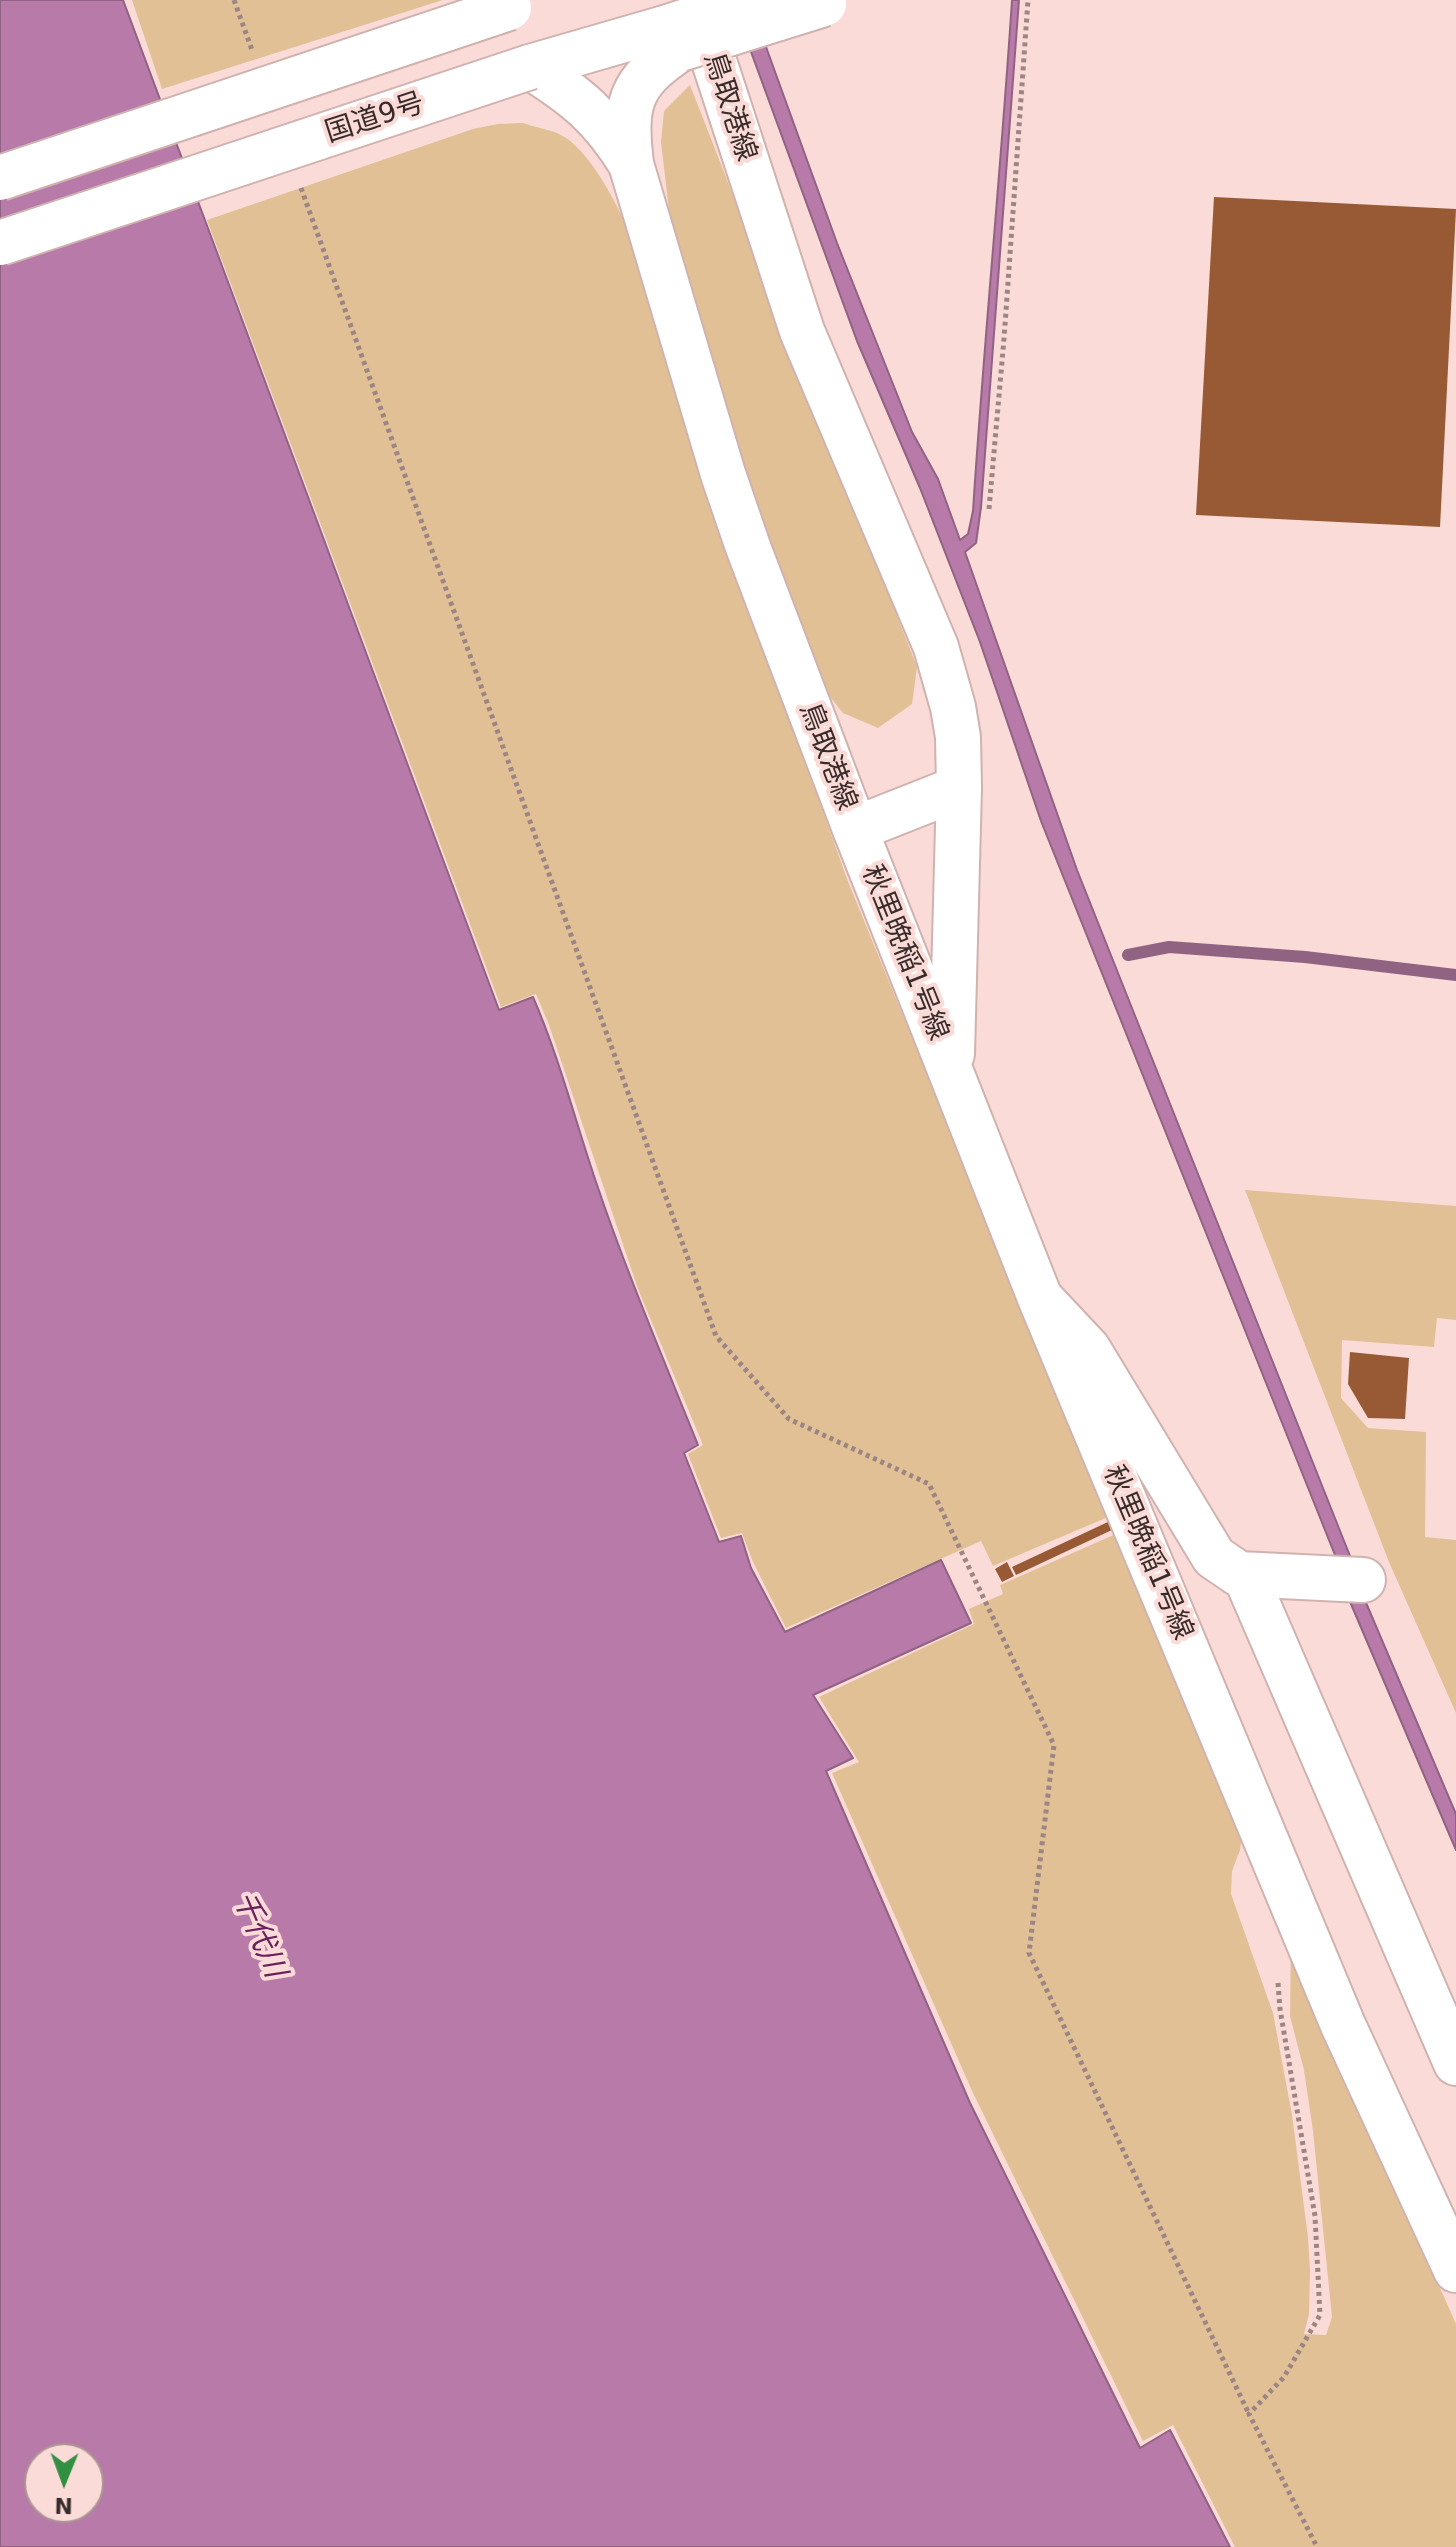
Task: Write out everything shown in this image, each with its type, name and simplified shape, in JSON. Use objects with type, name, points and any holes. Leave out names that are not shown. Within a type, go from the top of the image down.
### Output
[{"type":"main road","name":"国道9号","points":[[0,243],[530,67],[680,26],[751,0]]},
{"type":"main road","name":"鳥取港線","points":[[680,26],[802,331],[936,647],[953,707],[958,737],[959,788],[855,829],[740,524],[631,164],[629,132],[631,101],[638,85],[680,26],[830,2]]},
{"type":"main road","points":[[0,178],[521,3]]},
{"type":"main road","points":[[530,67],[556,83],[593,113],[613,135],[631,164]]},
{"type":"main road","points":[[952,1074],[959,788]]},
{"type":"main road","name":"秋里晩稲1号線","points":[[855,829],[1040,1298],[1343,2025],[1456,2270]]},
{"type":"main road","points":[[1040,1298],[1088,1349],[1214,1557],[1245,1575],[1363,1580]]},
{"type":"main road","points":[[1245,1575],[1456,2063]]},
{"type":"path","points":[[234,0],[255,60]]},
{"type":"path","points":[[989,509],[1006,324],[1028,0]]},
{"type":"path","points":[[299,180],[716,1336],[789,1419],[929,1484],[1054,1745],[1029,1953],[1249,2414],[1317,2547]]},
{"type":"path","points":[[1249,2414],[1284,2377],[1320,2315],[1315,2216],[1280,2009],[1278,1979]]},
{"type":"shaded area","points":[[132,0],[443,0],[162,89]]},
{"type":"shaded area","points":[[690,85],[917,667],[912,704],[878,728],[843,713],[827,693],[742,465],[672,235],[661,142],[664,111]]},
{"type":"shaded area","points":[[523,123],[559,134],[582,152],[603,181],[633,240],[705,479],[847,879],[1108,1517],[993,1566],[981,1541],[786,1628],[742,1533],[721,1538],[688,1454],[703,1445],[638,1289],[536,994],[501,1007],[207,220],[473,129]]},
{"type":"shaded area","points":[[1245,1190],[1456,1206],[1456,1320],[1437,1318],[1434,1347],[1342,1340],[1341,1398],[1368,1428],[1426,1432],[1425,1537],[1456,1540],[1456,1713],[1389,1562]]},
{"type":"shaded area","points":[[1116,1534],[1242,1834],[1232,1871],[1231,1894],[1273,2013],[1292,2115],[1310,2271],[1309,2314],[1304,2334],[1326,2335],[1332,2317],[1313,2131],[1304,2070],[1290,2016],[1291,1943],[1346,2077],[1456,2324],[1456,2547],[1235,2547],[1173,2425],[1143,2441],[973,2093],[832,1773],[859,1762],[819,1697],[974,1624],[969,1609],[1003,1594],[1000,1585]]},
{"type":"water","name":"千代川","points":[[0,0],[123,0],[499,1010],[533,997],[542,1020],[620,1248],[698,1445],[684,1453],[719,1542],[741,1536],[751,1568],[785,1632],[941,1560],[971,1623],[813,1695],[853,1758],[826,1771],[970,2103],[1140,2448],[1170,2430],[1230,2547],[0,2547]]},
{"type":"water","points":[[732,0],[749,0],[837,243],[912,432],[938,479],[960,540],[968,534],[973,511],[1012,0],[1019,0],[981,507],[976,543],[965,552],[1077,870],[1354,1566],[1364,1598],[1456,1814],[1456,1850],[1348,1597],[1339,1565],[1041,821],[980,642],[920,488],[857,341]]},
{"type":"building","points":[[1214,197],[1456,209],[1440,527],[1196,515]]},
{"type":"building","points":[[1350,1352],[1409,1358],[1405,1419],[1368,1418],[1348,1384]]},
{"type":"building","points":[[1110,1521],[1114,1529],[1016,1575],[1012,1567]]},
{"type":"building","points":[[1007,1562],[1014,1576],[1002,1582],[995,1569]]},
{"type":"waterway","points":[[1128,955],[1169,947],[1305,957],[1456,975]]}]
